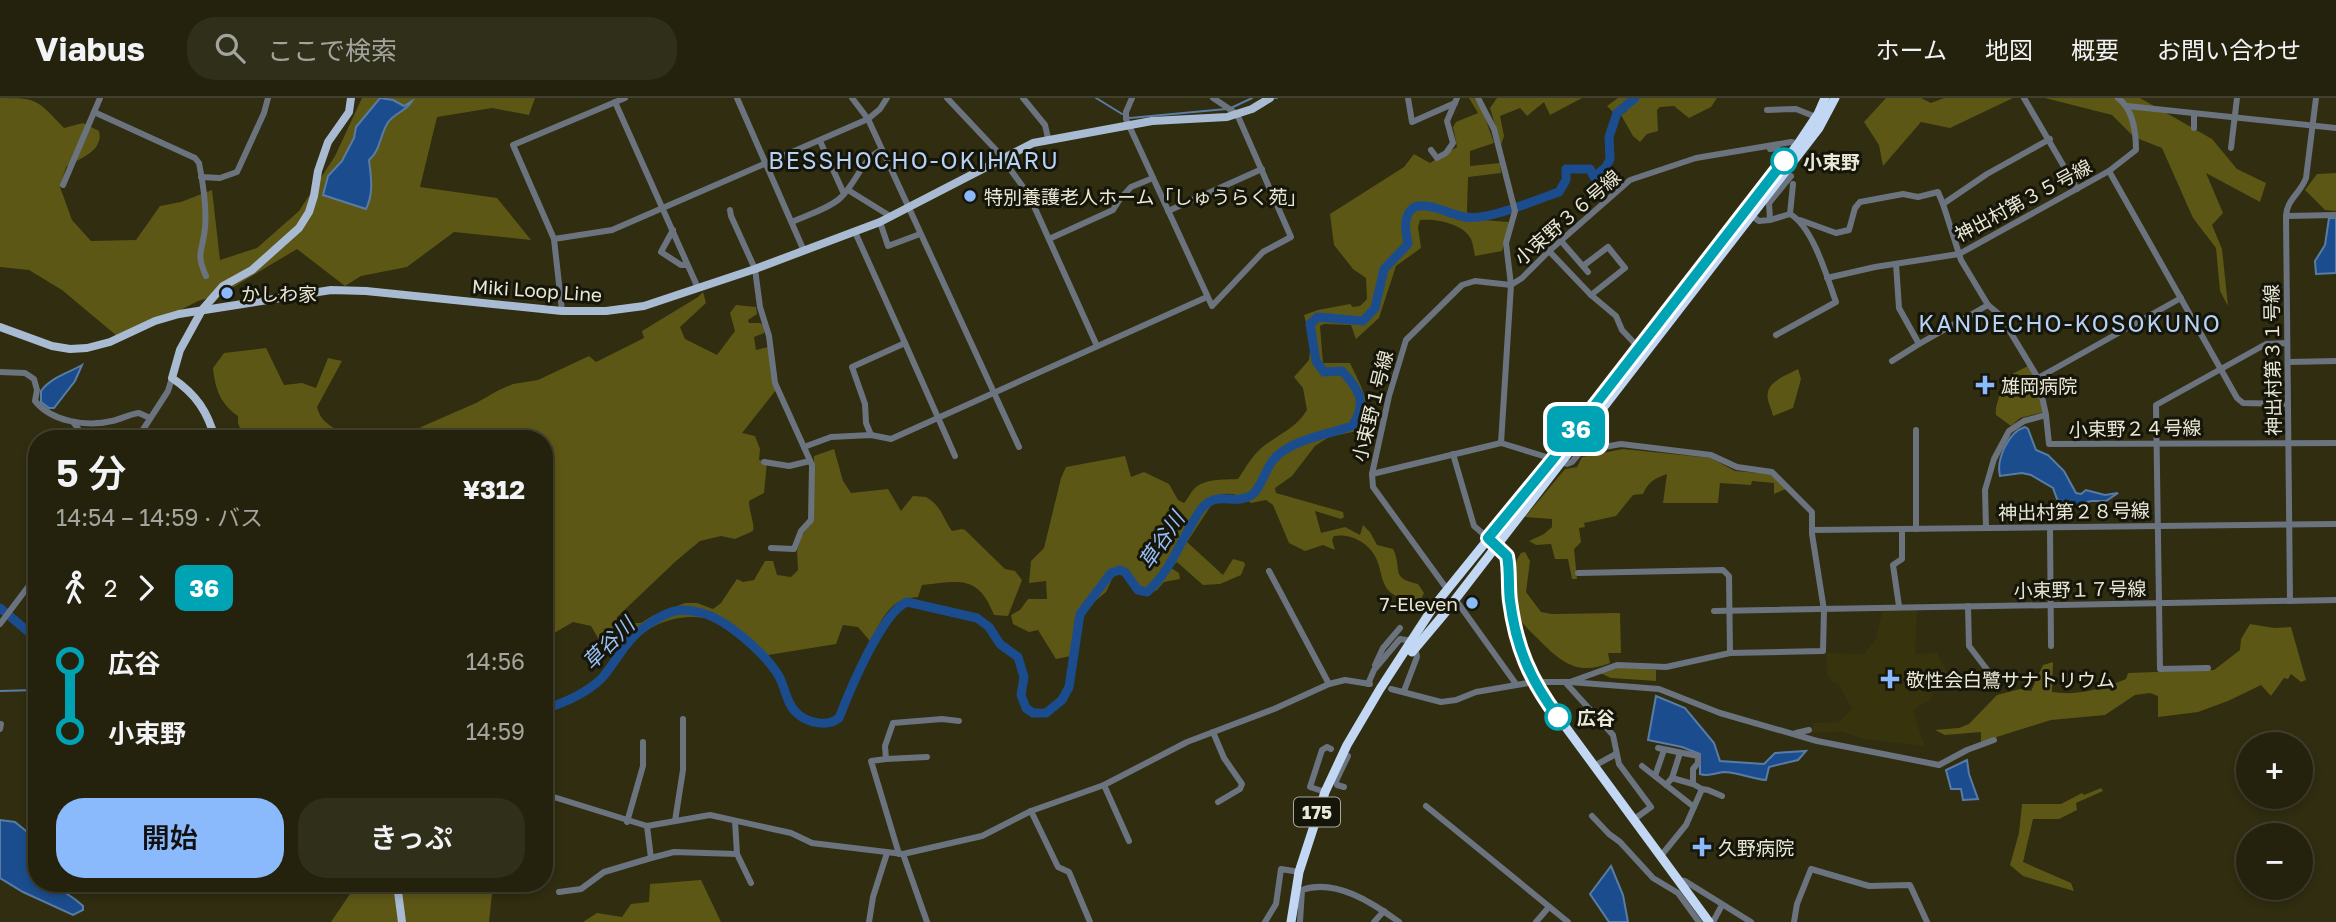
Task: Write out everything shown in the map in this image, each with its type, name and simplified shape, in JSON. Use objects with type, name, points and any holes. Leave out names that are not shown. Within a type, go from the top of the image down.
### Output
[{"type":"highway","name":"175","points":[[1291,922],[1299,889],[1299,872],[1325,792],[1347,745],[1384,693],[1434,606],[1488,538],[1557,461],[1576,450],[1749,214],[1816,117],[1825,98]]},
{"type":"highway","name":"175","points":[[1414,644],[1497,546],[1639,348],[1819,128],[1835,98]]},
{"type":"highway","points":[[1488,538],[1508,560],[1508,592],[1516,634],[1534,682],[1660,857],[1711,922]]},
{"type":"main road","points":[[212,430],[206,411],[184,386],[172,378],[180,350],[202,310],[223,286],[252,270],[299,228],[312,204],[318,170],[328,142],[349,111],[351,98]]},
{"type":"main road","name":"Miki Loop Line","points":[[0,327],[52,346],[87,348],[110,342],[155,321],[202,310],[313,292],[347,290],[562,311],[606,311],[635,307],[658,302],[755,269],[880,222],[1032,143],[1152,121],[1213,119],[1252,109],[1270,98]]},
{"type":"main road","points":[[398,892],[402,922]]},
{"type":"street","points":[[63,185],[100,98]]},
{"type":"street","points":[[201,177],[220,178],[237,172],[264,113],[268,98]]},
{"type":"street","points":[[562,311],[554,239],[513,145],[625,98]]},
{"type":"street","points":[[737,98],[804,251]]},
{"type":"street","points":[[852,98],[868,120],[1019,447]]},
{"type":"street","points":[[554,239],[612,230],[663,209],[868,120],[887,98]]},
{"type":"street","points":[[947,98],[996,150],[1029,195],[1097,346]]},
{"type":"street","points":[[1023,98],[1045,125],[1048,138]]},
{"type":"street","points":[[1132,98],[1126,112],[1129,125],[1212,306],[1263,251],[1292,237],[1237,114],[1213,98]]},
{"type":"street","points":[[1408,98],[1412,122],[1457,100]]},
{"type":"street","points":[[1478,98],[1494,130],[1514,207],[1506,243],[1511,285]]},
{"type":"street","points":[[2024,98],[2077,189]]},
{"type":"street","points":[[2118,98],[2127,106],[2336,128]]},
{"type":"street","points":[[2231,148],[2237,98]]},
{"type":"street","points":[[2316,98],[2306,178],[2302,189],[2286,206],[2286,216],[2336,215]]},
{"type":"street","points":[[1431,150],[1437,158],[1446,153],[1453,143],[1447,121],[1457,100]]},
{"type":"street","points":[[615,102],[698,288]]},
{"type":"street","name":"神出村第３５号線","points":[[1827,278],[1959,254],[2109,172],[2136,150],[2136,138],[2127,106]]},
{"type":"street","points":[[1767,110],[1796,109],[1816,117]]},
{"type":"street","points":[[94,112],[195,158],[199,163],[205,230],[200,248],[200,263],[206,276]]},
{"type":"street","points":[[2193,128],[2194,114]]},
{"type":"street","points":[[1749,214],[1759,220],[1790,214],[1836,233],[1843,233],[1849,230],[1855,208],[1860,202],[1903,194],[1918,197],[1938,192],[1943,204],[1987,174],[2050,139]]},
{"type":"street","points":[[820,141],[846,192],[890,216]]},
{"type":"street","name":"小束野３６号線","points":[[1501,443],[1511,285],[1630,180],[1696,159],[1762,146],[1791,142],[1798,144]]},
{"type":"street","points":[[1762,146],[1766,149],[1777,148],[1780,152],[1773,162]]},
{"type":"street","points":[[792,222],[837,201],[873,153],[882,150]]},
{"type":"street","points":[[1168,211],[1262,169]]},
{"type":"street","points":[[2109,172],[2237,398],[2243,403],[2287,404]]},
{"type":"street","points":[[1049,239],[1113,211],[1131,187],[1153,178]]},
{"type":"street","points":[[1770,220],[1769,203],[1792,180],[1790,214]]},
{"type":"street","name":"小束野２４号線","points":[[1943,204],[1959,254],[1988,305],[2000,315],[2038,378],[2049,444],[2336,443]]},
{"type":"street","points":[[730,210],[755,269],[760,307],[769,336],[775,383],[810,461],[811,520],[801,531],[794,549],[771,548]]},
{"type":"street","name":"神出村第３１号線","points":[[2286,216],[2290,601]]},
{"type":"street","points":[[1776,335],[1836,302],[1813,243],[1799,219]]},
{"type":"street","points":[[880,222],[888,246],[920,234]]},
{"type":"street","points":[[673,230],[661,252],[681,265],[687,265]]},
{"type":"street","points":[[855,232],[955,456]]},
{"type":"street","points":[[1561,241],[1588,272]]},
{"type":"street","points":[[1583,266],[1608,247],[1625,268],[1591,296]]},
{"type":"street","points":[[1549,251],[1591,296],[1616,316],[1622,330],[1639,348]]},
{"type":"street","points":[[1896,264],[1899,307],[1919,344]]},
{"type":"street","name":"小束野１号線","points":[[1444,585],[1373,487],[1372,474],[1395,374],[1406,340],[1462,285],[1475,281],[1511,285]]},
{"type":"street","points":[[804,447],[831,437],[871,435],[891,439],[1207,297]]},
{"type":"street","points":[[2038,378],[2181,298]]},
{"type":"street","points":[[1892,361],[1988,305]]},
{"type":"street","points":[[871,435],[866,424],[866,404],[852,367],[905,343]]},
{"type":"street","points":[[2208,668],[2160,669],[2156,405],[2266,344],[2287,343]]},
{"type":"street","points":[[2288,362],[2336,361]]},
{"type":"street","points":[[0,372],[25,373],[34,379],[37,390],[35,401],[41,408],[73,422],[111,421],[139,413],[150,418]]},
{"type":"street","points":[[143,430],[168,391],[172,378]]},
{"type":"street","points":[[1986,528],[1985,490],[1994,458],[2009,431],[2024,421],[2046,415]]},
{"type":"street","points":[[73,422],[79,430]]},
{"type":"street","points":[[1916,430],[1916,529]]},
{"type":"street","points":[[1372,474],[1501,443],[1557,461]]},
{"type":"street","points":[[1568,682],[1617,665],[1667,667],[1730,653],[1823,651],[1824,610],[1812,530],[1812,512],[1772,472],[1737,467],[1711,455],[1621,444],[1576,450]]},
{"type":"street","points":[[1453,454],[1474,526],[1488,538]]},
{"type":"street","points":[[764,462],[789,467],[810,461]]},
{"type":"street","name":"神出村第２８号線","points":[[1812,530],[2336,524]]},
{"type":"street","points":[[2050,528],[2051,646]]},
{"type":"street","points":[[1899,606],[1893,565],[1902,559],[1902,529]]},
{"type":"street","points":[[1578,573],[1723,570],[1729,576],[1730,653]]},
{"type":"street","points":[[1269,571],[1329,684]]},
{"type":"street","points":[[1,623],[28,587]]},
{"type":"street","name":"小束野１７号線","points":[[1714,611],[2336,600]]},
{"type":"street","points":[[1458,603],[1516,684]]},
{"type":"street","points":[[1968,606],[1969,646],[1998,684]]},
{"type":"street","points":[[553,797],[647,826],[710,815],[791,833],[812,843],[901,854],[982,836],[1031,811],[1104,785],[1160,755],[1329,684],[1345,680],[1369,684],[1384,648],[1401,628]]},
{"type":"street","points":[[1374,670],[1400,639],[1414,644],[1417,657],[1404,691]]},
{"type":"street","points":[[1391,689],[1441,702],[1534,682],[1659,689],[1720,713],[1817,741],[1939,765],[1994,740]]},
{"type":"street","points":[[1568,682],[1613,735],[1619,764],[1651,807],[1633,820]]},
{"type":"street","points":[[675,821],[683,770],[683,719]]},
{"type":"street","points":[[886,759],[885,746],[893,723],[942,719],[959,721]]},
{"type":"street","points":[[1794,734],[1809,730]]},
{"type":"street","points":[[1213,732],[1224,758],[1242,784],[1240,789],[1218,802]]},
{"type":"street","points":[[627,822],[643,766],[643,742]]},
{"type":"street","points":[[1325,792],[1310,787],[1322,750],[1326,747],[1331,749]]},
{"type":"street","points":[[1655,776],[1661,749],[1698,757],[1698,763],[1693,769],[1693,783]]},
{"type":"street","points":[[1667,785],[1680,753]]},
{"type":"street","points":[[1594,766],[1616,754]]},
{"type":"street","points":[[1344,787],[1337,785],[1336,781],[1348,756]]},
{"type":"street","points":[[926,757],[871,761],[871,765],[927,922]]},
{"type":"street","points":[[1642,766],[1694,807]]},
{"type":"street","points":[[1672,778],[1693,783],[1722,796]]},
{"type":"street","points":[[1104,785],[1129,841]]},
{"type":"street","points":[[1660,857],[1686,825],[1702,789]]},
{"type":"street","points":[[1426,806],[1568,922]]},
{"type":"street","points":[[1031,811],[1058,867],[1069,872],[1090,922]]},
{"type":"street","points":[[1592,816],[1653,878],[1678,893],[1699,922]]},
{"type":"street","points":[[735,821],[737,854],[751,883]]},
{"type":"street","points":[[647,826],[651,858]]},
{"type":"street","points":[[559,892],[581,890],[604,872],[674,852],[737,854]]},
{"type":"street","points":[[869,922],[873,897],[887,853]]},
{"type":"street","points":[[1265,922],[1277,899],[1282,869],[1299,872]]},
{"type":"street","points":[[1794,922],[1797,904],[1811,869],[1869,886],[1910,885],[1927,922]]},
{"type":"street","points":[[1678,880],[1685,881],[1751,922]]},
{"type":"street","points":[[1300,922],[1299,889],[1323,887],[1340,889],[1384,911],[1399,922]]},
{"type":"street","points":[[1711,922],[1722,905]]},
{"type":"street","points":[[1536,922],[1549,907]]},
{"type":"street","points":[[1374,922],[1384,911]]},
{"type":"street","points":[[1270,914],[1273,922]]},
{"type":"shaded area","points":[[0,98],[36,102],[64,128],[83,123],[99,131],[98,144],[84,157],[66,167],[60,187],[72,220],[91,241],[136,240],[160,206],[181,202],[212,190],[220,260],[257,248],[299,211],[335,156],[362,98],[535,98],[529,115],[492,108],[437,117],[420,187],[497,198],[531,240],[454,232],[407,267],[361,276],[345,286],[297,249],[222,294],[198,301],[151,325],[117,336],[62,290],[29,270],[0,267]]},
{"type":"shaded area","points":[[1469,98],[1474,98],[1482,109],[1494,143],[1470,151],[1470,166],[1500,163],[1501,173],[1468,177],[1467,211],[1469,219],[1509,222],[1502,251],[1475,256],[1471,239],[1462,229],[1441,221],[1420,220],[1418,227],[1421,248],[1396,266],[1379,318],[1356,339],[1351,325],[1320,326],[1323,363],[1350,363],[1358,380],[1365,397],[1366,414],[1363,423],[1357,431],[1329,437],[1315,446],[1292,476],[1275,488],[1276,493],[1343,512],[1344,517],[1341,519],[1315,511],[1321,533],[1345,527],[1360,535],[1363,525],[1377,545],[1393,549],[1400,576],[1418,584],[1424,593],[1418,605],[1388,590],[1373,553],[1359,540],[1334,536],[1332,540],[1335,550],[1323,545],[1305,551],[1289,543],[1273,505],[1266,500],[1251,503],[1235,495],[1223,494],[1218,495],[1187,542],[1223,575],[1233,559],[1244,562],[1241,575],[1220,584],[1203,585],[1177,562],[1171,568],[1179,573],[1180,579],[1164,582],[1148,595],[1137,586],[1125,569],[1113,577],[1106,592],[1075,618],[1071,656],[1056,659],[1038,630],[1029,632],[1013,624],[1011,615],[1020,610],[1028,599],[1047,599],[1046,581],[1029,583],[1031,561],[1044,548],[1066,467],[1125,456],[1131,477],[1144,472],[1169,484],[1178,500],[1184,503],[1198,485],[1214,480],[1238,479],[1257,452],[1294,425],[1307,410],[1303,388],[1294,377],[1309,360],[1311,342],[1304,315],[1350,304],[1353,307],[1360,306],[1367,299],[1366,278],[1353,269],[1334,245],[1330,214],[1404,167],[1414,154],[1430,163],[1457,147],[1453,127],[1456,122],[1478,113]]},
{"type":"shaded area","points":[[1497,98],[1582,98],[1550,115],[1544,102],[1527,116],[1520,108],[1500,116],[1504,136],[1501,145],[1490,108]]},
{"type":"shaded area","points":[[1618,98],[1717,98],[1711,107],[1689,118],[1674,106],[1660,107],[1657,110],[1658,131],[1647,134],[1640,142],[1633,136],[1621,115],[1627,111],[1621,104],[1613,112],[1607,106]]},
{"type":"shaded area","points":[[1886,98],[1921,98],[1931,103],[1944,98],[2013,98],[1950,128],[1921,122],[1883,166],[1879,145],[1864,122]]},
{"type":"shaded area","points":[[2045,98],[2140,98],[2212,139],[2237,169],[2266,183],[2260,202],[2206,173],[2223,213],[2212,225],[2222,249],[2228,306],[2220,291],[2216,248],[2193,218],[2162,148],[2134,137],[2112,115]]},
{"type":"shaded area","points":[[2336,173],[2336,211],[2325,210],[2305,190],[2317,174]]},
{"type":"shaded area","points":[[703,292],[706,303],[680,327],[685,339],[717,355],[735,331],[730,313],[736,305],[756,307],[757,314],[748,320],[749,323],[766,326],[764,333],[754,337],[756,350],[768,347],[776,390],[742,433],[755,436],[760,449],[759,460],[767,462],[764,493],[749,501],[753,531],[735,539],[721,536],[700,541],[617,617],[616,623],[641,623],[685,603],[697,603],[713,609],[721,603],[737,579],[743,582],[754,580],[765,561],[773,561],[777,575],[791,577],[798,570],[797,551],[801,537],[813,520],[814,456],[834,449],[843,481],[851,493],[888,489],[901,511],[913,496],[926,497],[939,509],[952,531],[965,530],[1005,569],[1015,571],[1022,580],[1008,616],[994,615],[988,602],[974,586],[947,582],[922,585],[918,597],[908,598],[893,606],[870,641],[858,627],[843,625],[836,644],[768,655],[738,631],[710,619],[696,617],[667,621],[654,626],[630,644],[598,638],[591,626],[573,622],[553,634],[553,430],[417,430],[513,384],[538,380],[589,356],[596,362],[644,338],[642,331]]},
{"type":"shaded area","points":[[266,348],[284,385],[302,383],[316,388],[328,358],[342,361],[317,407],[322,418],[337,430],[241,430],[238,416],[219,395],[215,382],[213,368],[224,353]]},
{"type":"shaded area","points":[[2030,365],[2037,379],[2044,412],[2020,418],[2011,426],[1996,415],[1997,402],[2006,377]]},
{"type":"shaded area","points":[[1798,369],[1801,379],[1793,408],[1773,416],[1768,400],[1769,389],[1777,380]]},
{"type":"shaded area","points":[[1623,449],[1711,458],[1735,471],[1772,474],[1786,489],[1774,494],[1774,483],[1720,483],[1718,503],[1663,503],[1667,474],[1659,477],[1650,483],[1643,494],[1633,495],[1616,516],[1584,523],[1585,527],[1579,528],[1581,542],[1574,549],[1577,579],[1572,579],[1568,559],[1555,559],[1551,544],[1536,545],[1529,541],[1552,527],[1552,519],[1525,517],[1565,469],[1577,467],[1582,457]]},
{"type":"shaded area","points":[[1525,552],[1530,561],[1526,592],[1541,612],[1620,613],[1621,653],[1608,653],[1610,663],[1587,668],[1568,664],[1524,624],[1516,609],[1514,574],[1518,557]]},
{"type":"shaded area","name":"敬性会白鷺サナトリウム","points":[[1883,609],[1917,609],[1915,654],[1937,653],[1950,677],[1932,692],[1931,699],[1913,710],[1924,746],[1864,739],[1842,732],[1809,733],[1814,723],[1839,722],[1852,709],[1838,683],[1833,682],[1827,674],[1826,653],[1864,654],[1876,639]]},
{"type":"shaded area","points":[[2250,624],[2274,628],[2291,627],[2306,680],[2301,682],[2291,674],[2288,679],[2284,678],[2271,696],[2261,685],[2198,712],[2158,717],[2158,696],[2150,693],[2135,695],[2105,715],[2051,720],[1981,742],[1981,732],[1945,735],[1935,730],[1959,728],[1969,724],[1997,695],[2020,689],[2031,691],[2043,665],[2053,662],[2052,692],[2062,693],[2099,689],[2126,679],[2128,673],[2214,670],[2240,650],[2241,639]]},
{"type":"shaded area","points":[[1619,667],[1656,670],[1656,681],[1611,678],[1600,673]]},
{"type":"shaded area","points":[[2101,788],[2103,791],[2076,803],[2077,810],[2059,819],[2033,819],[2023,862],[2071,883],[2074,891],[2023,876],[2010,865],[2019,833],[2022,804],[2061,804],[2082,793],[2084,795]]},
{"type":"shaded area","points":[[701,880],[721,922],[583,922],[597,913],[622,917],[631,904],[649,902],[650,884]]},
{"type":"shaded area","points":[[351,892],[492,892],[489,922],[331,922]]},
{"type":"water","points":[[380,98],[393,100],[404,106],[412,101],[390,120],[369,160],[371,191],[366,209],[323,195],[328,176],[342,161],[354,138],[356,127]]},
{"type":"water","points":[[2329,218],[2336,218],[2336,273],[2316,274],[2315,261],[2325,245]]},
{"type":"water","points":[[82,365],[75,381],[54,408],[41,402],[41,391],[45,386]]},
{"type":"water","points":[[2025,427],[2036,450],[2048,455],[2064,471],[2076,493],[2081,494],[2086,490],[2105,495],[2118,493],[2106,501],[2091,501],[2071,507],[2057,499],[2053,488],[2031,475],[2022,473],[2000,476],[2000,462],[2005,447],[2013,435]]},
{"type":"water","points":[[1656,696],[1685,708],[1714,743],[1720,761],[1764,764],[1775,753],[1806,751],[1798,760],[1769,767],[1766,780],[1729,772],[1700,774],[1700,754],[1648,740]]},
{"type":"water","points":[[1967,760],[1978,799],[1963,800],[1961,789],[1951,789],[1946,770]]},
{"type":"water","points":[[0,820],[15,822],[28,830],[28,892],[64,892],[83,906],[83,910],[73,915],[0,878]]},
{"type":"water","points":[[1611,866],[1623,895],[1628,922],[1609,922],[1590,894]]},
{"type":"waterway","points":[[1096,98],[1122,114]]},
{"type":"waterway","points":[[1231,108],[1252,98]]},
{"type":"waterway","name":"草谷川","points":[[553,706],[589,689],[601,679],[638,632],[659,618],[685,610],[712,616],[753,646],[780,678],[791,706],[799,715],[813,722],[835,721],[839,718],[877,636],[897,609],[907,602],[977,618],[989,627],[1000,644],[1018,657],[1024,677],[1021,695],[1026,708],[1033,713],[1046,713],[1062,700],[1069,687],[1080,614],[1111,573],[1119,570],[1125,572],[1138,590],[1147,592],[1163,574],[1205,505],[1212,500],[1238,499],[1252,495],[1271,463],[1281,452],[1300,442],[1352,426],[1360,410],[1357,390],[1342,371],[1324,372],[1316,361],[1310,324],[1318,317],[1363,321],[1375,308],[1384,269],[1408,244],[1406,220],[1413,208],[1424,206],[1465,217],[1486,216],[1559,192],[1566,180],[1566,169],[1590,169],[1594,177],[1606,167],[1610,159],[1609,137],[1617,113],[1635,98]]},
{"type":"waterway","points":[[1127,117],[1226,109]]},
{"type":"waterway","name":"草谷川","points":[[0,608],[28,631]]},
{"type":"waterway","points":[[0,691],[28,690]]},
{"type":"bus line","name":"36","points":[[1558,717],[1537,688],[1524,660],[1511,613],[1507,556],[1488,538],[1553,459],[1784,161]]},
{"type":"place","name":"小束野","points":[[1784,161]]},
{"type":"place","name":"特別養護老人ホーム「しゅうらく苑」","points":[[970,196]]},
{"type":"place","name":"かしわ家","points":[[227,293]]},
{"type":"place","name":"雄岡病院","points":[[1985,385]]},
{"type":"place","name":"7-Eleven","points":[[1472,603]]},
{"type":"place","name":"敬性会白鷺サナトリウム","points":[[1890,679]]},
{"type":"place","name":"広谷","points":[[1558,717]]},
{"type":"place","name":"久野病院","points":[[1702,847]]},
{"type":"district","name":"BESSHOCHO-OKIHARU","points":[[914,160]]},
{"type":"district","name":"KANDECHO-KOSOKUNO","points":[[2070,323]]}]
